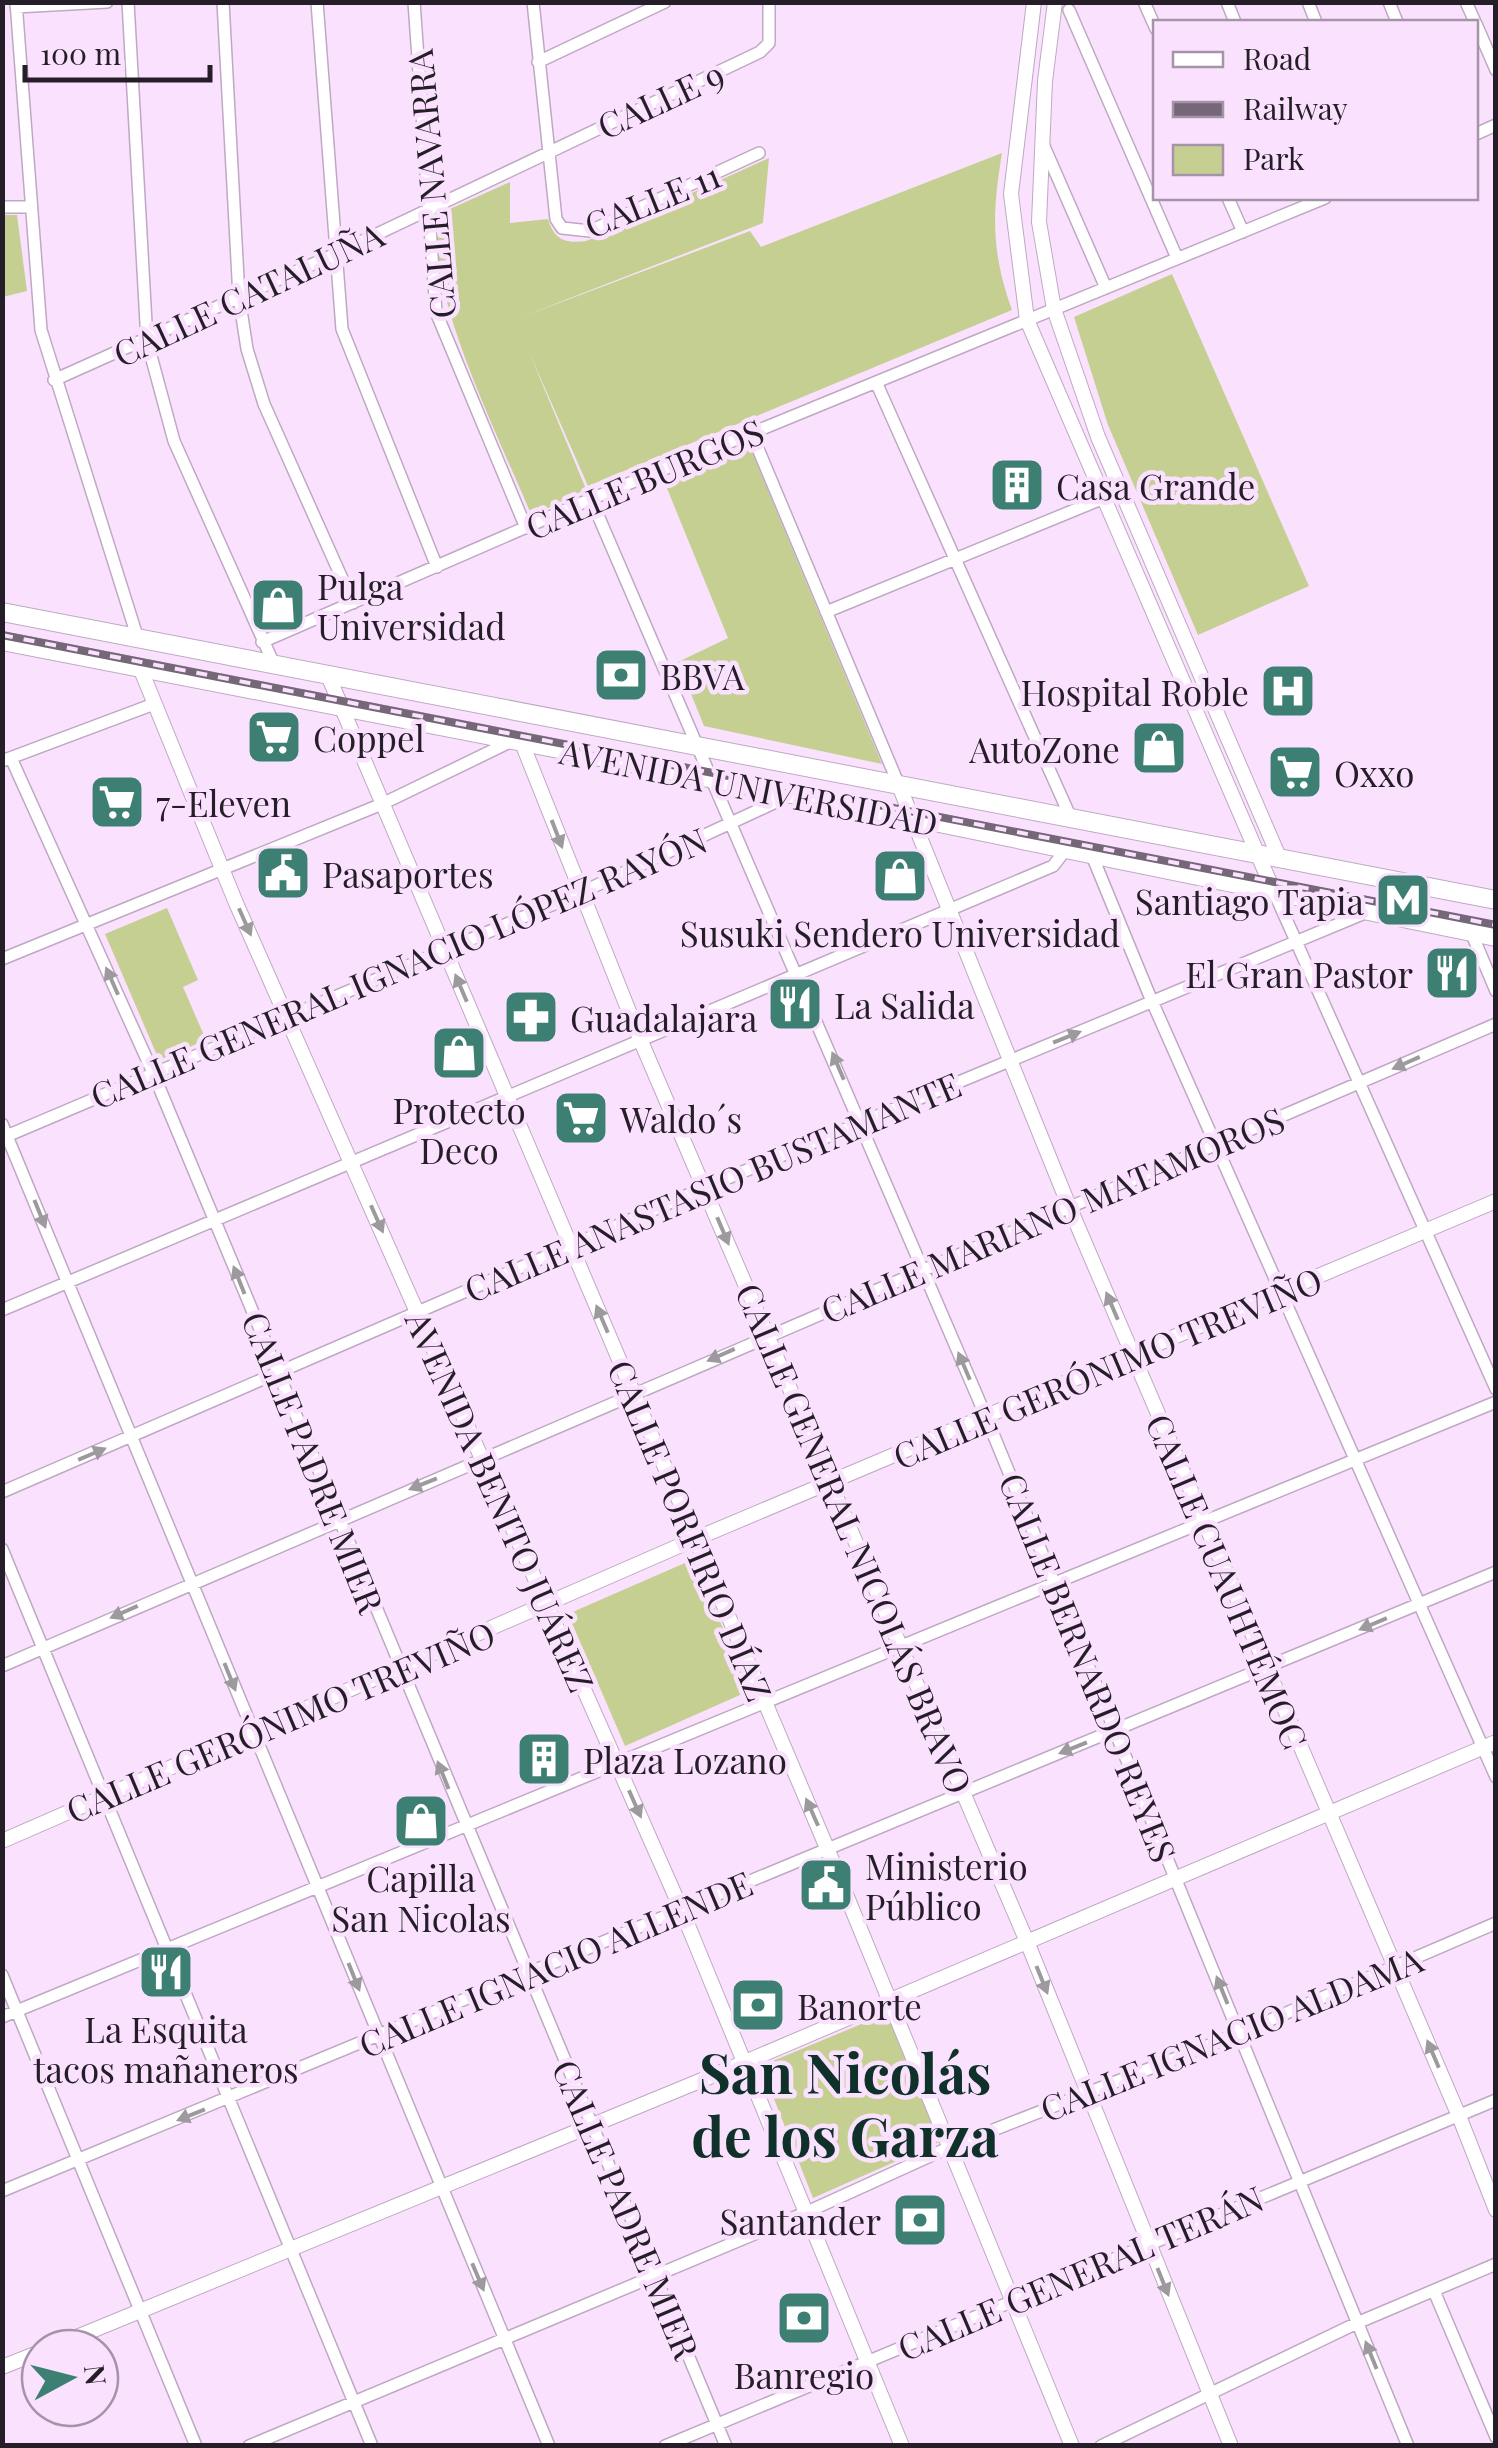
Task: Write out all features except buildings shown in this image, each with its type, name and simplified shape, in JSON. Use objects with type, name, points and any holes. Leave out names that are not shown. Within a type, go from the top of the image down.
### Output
[{"type":"highway","name":"AVENIDA UNIVERSIDAD","points":[[2,612],[1496,900]]},
{"type":"highway","name":"AVENIDA UNIVERSIDAD","points":[[2,641],[910,816],[1496,937]]},
{"type":"street","points":[[107,2],[16,5],[37,300],[54,380],[137,636]]},
{"type":"street","points":[[128,2],[147,342],[174,441],[273,662]]},
{"type":"street","points":[[222,2],[238,297],[247,348],[264,404],[354,603]]},
{"type":"street","points":[[318,2],[333,255],[349,356],[437,567]]},
{"type":"street","name":"CALLE NAVARRA","points":[[414,2],[426,210],[440,326],[526,528]]},
{"type":"street","points":[[533,2],[548,151]]},
{"type":"street","points":[[538,62],[665,2]]},
{"type":"street","name":"CALLE 9","points":[[548,151],[760,52],[769,42],[769,2]]},
{"type":"street","points":[[1034,2],[1011,194],[1027,320],[1256,852],[1496,1388]]},
{"type":"street","points":[[1059,8],[1085,2]]},
{"type":"street","points":[[1059,8],[1043,144],[1039,222],[1054,309],[1078,384],[1121,491],[1279,856]]},
{"type":"street","points":[[1059,8],[1177,258]]},
{"type":"street","points":[[1478,30],[1496,70]]},
{"type":"street","points":[[1043,144],[1106,288]]},
{"type":"street","name":"CALLE CATALUÑA","points":[[54,380],[147,342],[548,151]]},
{"type":"street","name":"CALLE 11","points":[[548,151],[556,219],[567,232],[579,233],[760,153]]},
{"type":"street","points":[[1229,200],[1243,232]]},
{"type":"street","name":"CALLE BURGOS","points":[[262,642],[591,498],[1313,200]]},
{"type":"street","points":[[2,207],[30,207]]},
{"type":"street","points":[[876,382],[1070,816]]},
{"type":"street","points":[[751,432],[898,784]]},
{"type":"street","points":[[826,612],[1121,491]]},
{"type":"street","name":"CALLE BERNARDO REYES","points":[[591,498],[987,1418],[1408,2446]]},
{"type":"street","name":"AVENIDA BENITO JUÁREZ","points":[[142,670],[221,867],[682,1910],[902,2446]]},
{"type":"street","name":"CALLE PORFIRIO DÍAZ","points":[[327,673],[827,1848],[1072,2446]]},
{"type":"street","points":[[7,760],[154,704]]},
{"type":"street","points":[[2,959],[382,804],[517,742]]},
{"type":"street","name":"CALLE GENERAL NICOLÁS BRAVO","points":[[517,742],[640,1040],[1028,1944],[1231,2446]]},
{"type":"street","name":"CALLE PADRE MIER","points":[[7,760],[154,1075],[726,2446]]},
{"type":"street","name":"CALLE CUAUHTÉMOC","points":[[898,784],[1069,1206],[1264,1669],[1396,1967],[1496,2210]]},
{"type":"street","name":"CALLE GENERAL IGNACIO LÓPEZ RAYÓN","points":[[4,1132],[288,1018],[580,893],[792,795]]},
{"type":"street","points":[[2,1310],[216,1223],[1053,866],[1066,848]]},
{"type":"street","points":[[1091,853],[1151,999],[1418,1605],[1489,1745],[1496,1777]]},
{"type":"street","name":"CALLE ANASTASIO BUSTAMANTE","points":[[2,1492],[704,1188],[1297,938],[1370,912]]},
{"type":"street","points":[[1471,932],[1496,990]]},
{"type":"street","name":"CALLE MARIANO MATAMOROS","points":[[2,1666],[1496,1024]]},
{"type":"street","points":[[4,1132],[550,2446]]},
{"type":"street","name":"CALLE GERÓNIMO TREVIÑO","points":[[2,1840],[695,1540],[1496,1201]]},
{"type":"street","points":[[2,2017],[762,1699],[900,1647],[1496,1402]]},
{"type":"street","points":[[2,1549],[372,2446]]},
{"type":"street","name":"CALLE IGNACIO ALLENDE","points":[[2,2191],[1496,1572]]},
{"type":"street","points":[[100,2328],[1028,1944],[1489,1745]]},
{"type":"street","name":"CALLE IGNACIO ALDAMA","points":[[248,2446],[807,2212],[950,2147],[1240,2033],[1496,1924]]},
{"type":"street","points":[[2,1975],[196,2446]]},
{"type":"street","name":"CALLE GENERAL TERÁN","points":[[665,2446],[1496,2100]]},
{"type":"street","points":[[1102,2446],[1357,2323],[1496,2264]]},
{"type":"street","points":[[1434,2291],[1496,2437]]},
{"type":"green space","points":[[1002,153],[995,232],[1012,310],[588,486],[529,352],[586,489],[538,513],[530,512],[452,319],[437,242],[441,213],[510,182],[510,223],[548,219],[561,239],[586,241],[769,158],[763,223],[519,318],[750,231],[761,247]]},
{"type":"green space","points":[[3,215],[17,215],[27,291],[3,297]]},
{"type":"green space","points":[[1172,274],[1309,586],[1198,635],[1108,425],[1074,317]]},
{"type":"green space","points":[[749,445],[882,764],[704,726],[678,662],[728,638],[664,481]]},
{"type":"green space","points":[[167,908],[198,980],[183,987],[206,1040],[159,1060],[105,934]]},
{"type":"green space","points":[[694,1559],[749,1691],[625,1746],[568,1614]]},
{"type":"green space","points":[[890,2012],[944,2140],[813,2198],[761,2066]]},
{"type":"railway","points":[[2,635],[1496,925]]},
{"type":"place","name":"Casa Grande","points":[[1017,485]]},
{"type":"place","name":"Pulga Universidad","points":[[278,605]]},
{"type":"place","name":"BBVA","points":[[621,675]]},
{"type":"place","name":"Hospital Roble","points":[[1288,691]]},
{"type":"place","name":"Coppel","points":[[274,737]]},
{"type":"place","name":"AutoZone","points":[[1159,748]]},
{"type":"place","name":"Oxxo","points":[[1295,772]]},
{"type":"place","name":"7-Eleven","points":[[117,802]]},
{"type":"place","name":"Pasaportes","points":[[283,873]]},
{"type":"place","name":"Susuki Sendero Universidad","points":[[900,876]]},
{"type":"place","name":"Santiago Tapia","points":[[1403,900]]},
{"type":"place","name":"El Gran Pastor","points":[[1452,973]]},
{"type":"place","name":"La Salida","points":[[795,1004]]},
{"type":"place","name":"Guadalajara","points":[[531,1017]]},
{"type":"place","name":"Protecto Deco","points":[[459,1053]]},
{"type":"place","name":"Waldo´s","points":[[581,1118]]},
{"type":"place","name":"Plaza Lozano","points":[[544,1759]]},
{"type":"place","name":"Capilla San Nicolas","points":[[421,1821]]},
{"type":"place","name":"Ministerio Público","points":[[826,1885]]},
{"type":"place","name":"La Esquita tacos mañaneros","points":[[166,1972]]},
{"type":"place","name":"Banorte","points":[[758,2005]]},
{"type":"place","name":"Santander","points":[[920,2220]]},
{"type":"place","name":"Banregio","points":[[804,2318]]},
{"type":"district","name":"San Nicolás de los Garza","points":[[845,2102]]}]
